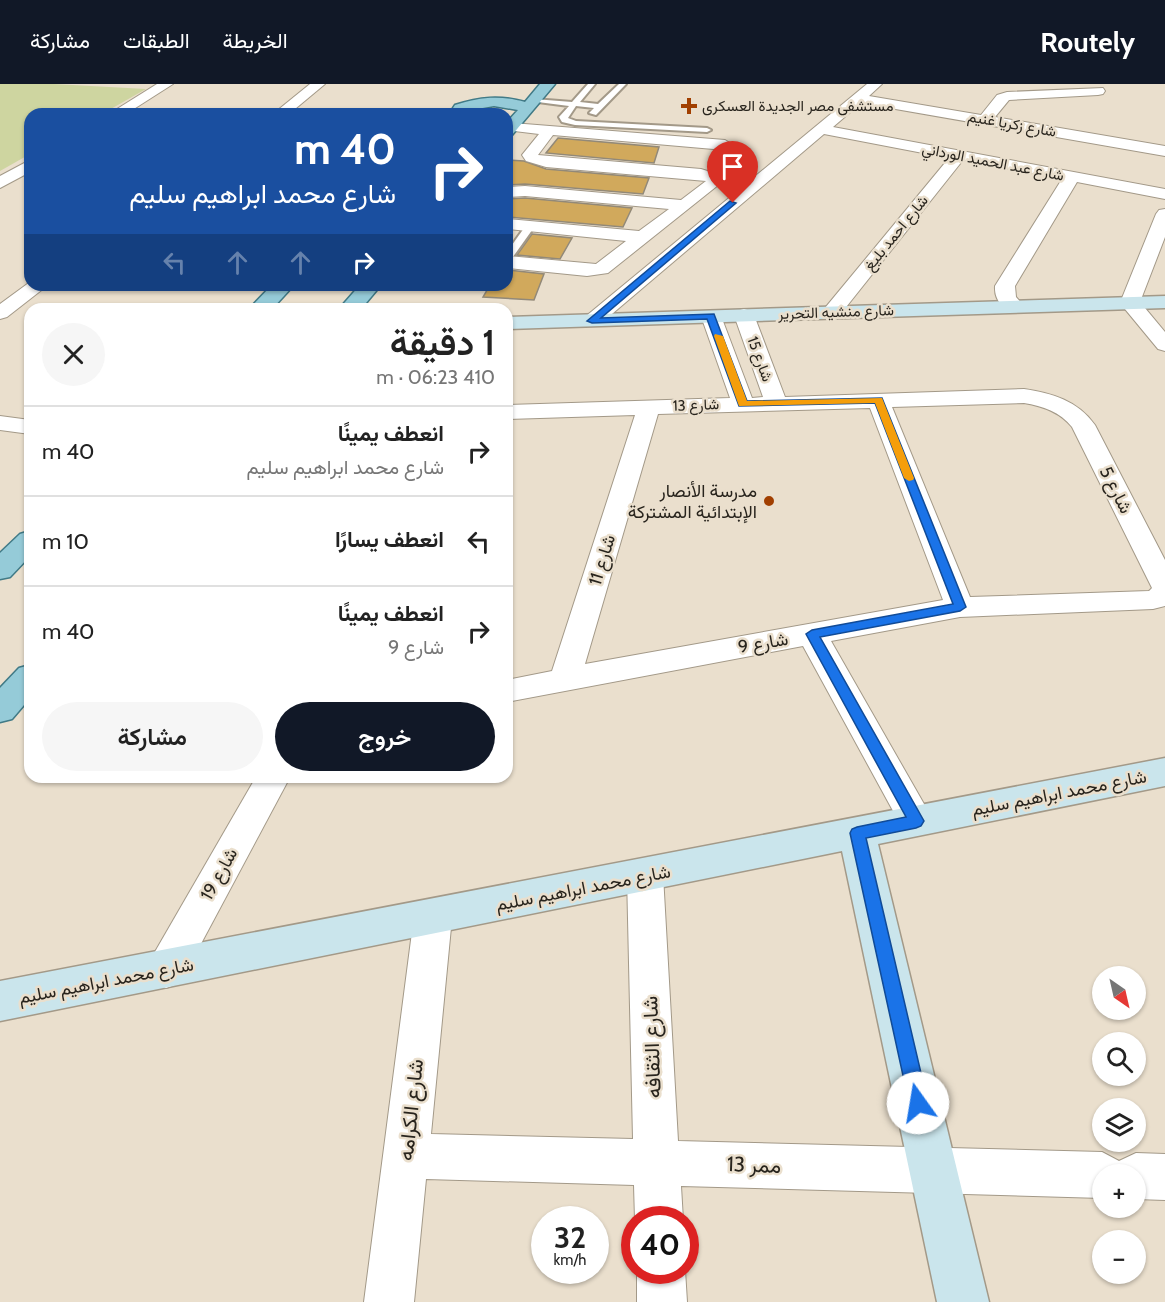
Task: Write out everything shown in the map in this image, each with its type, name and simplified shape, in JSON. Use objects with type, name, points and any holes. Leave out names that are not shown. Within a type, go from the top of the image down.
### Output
[{"type":"main road","points":[[460,108],[484,84]]},
{"type":"main road","points":[[513,125],[548,84]]},
{"type":"main road","points":[[464,108],[475,103],[497,101],[531,105]]},
{"type":"main road","points":[[266,303],[278,291]]},
{"type":"main road","points":[[355,303],[366,291]]},
{"type":"main road","points":[[0,570],[24,546]]},
{"type":"main road","points":[[0,710],[24,683]]},
{"type":"street","points":[[126,108],[166,84]]},
{"type":"street","points":[[288,108],[318,84]]},
{"type":"street","points":[[592,321],[875,84]]},
{"type":"street","points":[[985,120],[1002,98],[1007,96],[1098,93]]},
{"type":"street","name":"شارع زكريا غنيم","points":[[858,98],[1165,151]]},
{"type":"street","points":[[1014,125],[1041,115]]},
{"type":"street","points":[[1106,123],[1111,141]]},
{"type":"street","name":"شارع عبد الحميد الورداني","points":[[821,129],[1165,194]]},
{"type":"street","points":[[513,130],[549,130],[725,145]]},
{"type":"street","points":[[513,261],[587,270],[606,266],[714,182],[714,178],[701,174],[546,162],[531,158],[530,155],[549,130]]},
{"type":"street","name":"شارع احمد بليغ","points":[[832,312],[960,155]]},
{"type":"street","points":[[0,183],[24,169]]},
{"type":"street","points":[[1014,306],[1007,299],[1004,292],[1005,286],[1072,177]]},
{"type":"street","points":[[513,191],[525,190],[684,205]]},
{"type":"street","points":[[1165,214],[1130,303],[1165,345]]},
{"type":"street","points":[[513,226],[644,237]]},
{"type":"street","points":[[0,287],[24,288]]},
{"type":"street","points":[[0,313],[30,291]]},
{"type":"street","name":"شارع منشيه التحرير","points":[[513,323],[1165,302]]},
{"type":"street","name":"شارع 15","points":[[744,315],[776,403]]},
{"type":"street","points":[[711,316],[743,404]]},
{"type":"street","name":"شارع 13","points":[[513,411],[1024,396],[1054,403]]},
{"type":"street","points":[[878,400],[960,607]]},
{"type":"street","name":"شارع 5","points":[[1054,403],[1077,417],[1083,425],[1164,591]]},
{"type":"street","name":"شارع 11","points":[[565,678],[649,407]]},
{"type":"street","points":[[0,423],[24,426]]},
{"type":"street","name":"شارع 9","points":[[513,690],[565,678],[960,607],[1153,600],[1164,591]]},
{"type":"street","points":[[812,634],[916,821]]},
{"type":"street","name":"شارع محمد ابراهيم سليم","points":[[0,1001],[1165,772]]},
{"type":"street","name":"شارع 19","points":[[166,970],[270,783]]},
{"type":"street","points":[[857,833],[963,1302]]},
{"type":"street","name":"شارع الثقافه","points":[[645,875],[658,1206]]},
{"type":"street","name":"شارع الكرامه","points":[[389,1302],[433,917]]},
{"type":"street","name":"ممر 13","points":[[405,1156],[1092,1175]]},
{"type":"street","points":[[1146,1176],[1165,1177]]},
{"type":"street","points":[[661,1284],[662,1302]]},
{"type":"lane","points":[[592,84],[563,117],[568,122],[707,130]]},
{"type":"lane","points":[[582,124],[623,84]]},
{"type":"lane","points":[[531,105],[600,106]]},
{"type":"lane","points":[[513,251],[530,226]]},
{"type":"green space","points":[[0,84],[54,84],[146,89],[113,108],[24,108],[24,157],[0,171]]},
{"type":"building","points":[[558,138],[659,147],[654,163],[546,153]]},
{"type":"building","points":[[513,160],[524,161],[546,169],[649,178],[643,194],[513,185]]},
{"type":"building","points":[[513,199],[632,208],[623,227],[513,218]]},
{"type":"building","points":[[532,234],[572,238],[560,259],[517,255]]},
{"type":"building","points":[[513,271],[544,274],[534,300],[483,297],[486,291],[513,291]]},
{"type":"slow traffic","points":[[718,336],[743,404],[878,400],[909,478]]},
{"type":"place","name":"مستشفى مصر الجديدة العسكرى","points":[[689,106]]},
{"type":"place","name":"مدرسة الأنصار الإبتدائية المشتركة","points":[[769,501]]},
{"type":"route","points":[[733,203],[592,321],[711,316],[743,404],[878,400],[960,607],[812,634],[916,821],[857,833],[918,1103]]}]
